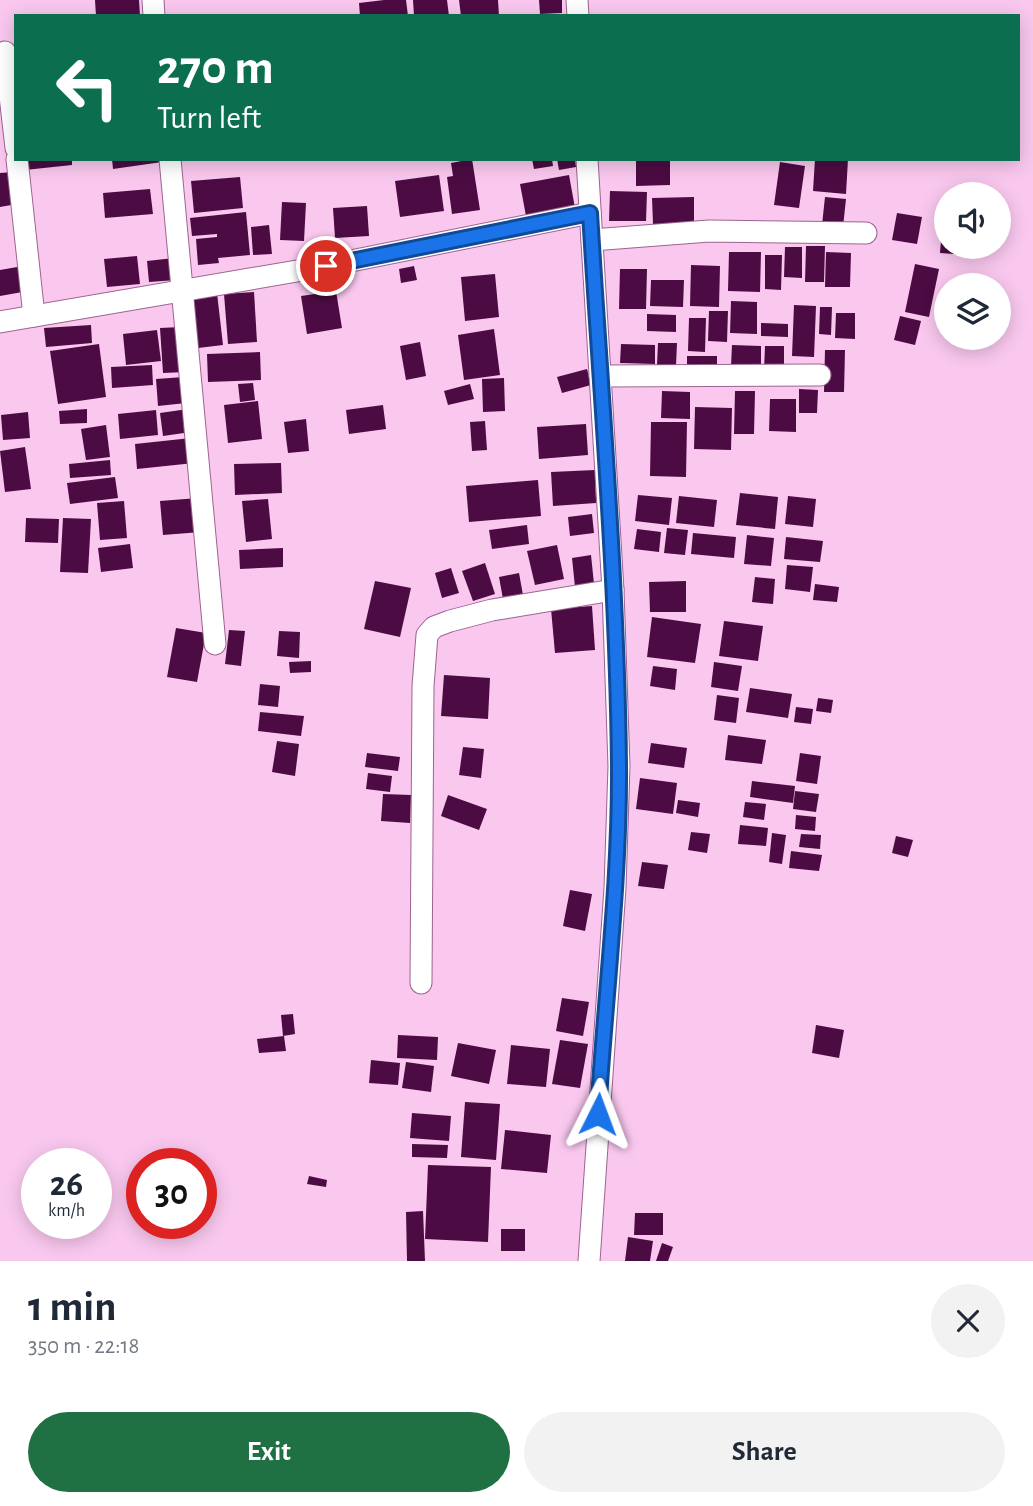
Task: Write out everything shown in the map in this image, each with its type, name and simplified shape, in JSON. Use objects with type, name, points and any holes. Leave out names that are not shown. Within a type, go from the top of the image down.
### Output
[{"type":"street","points":[[5,52],[14,131]]},
{"type":"street","points":[[17,161],[34,316]]},
{"type":"street","points":[[170,161],[215,644]]},
{"type":"street","points":[[587,161],[612,590],[619,766],[615,888],[589,1261]]},
{"type":"street","points":[[0,322],[326,266],[590,213]]},
{"type":"street","points":[[592,240],[709,231],[866,233]]},
{"type":"street","points":[[600,376],[820,375]]},
{"type":"street","points":[[421,983],[423,675],[427,635],[434,627],[450,621],[612,590]]},
{"type":"building","points":[[95,0],[139,0],[140,14],[96,14]]},
{"type":"building","points":[[406,0],[408,14],[360,14],[359,3]]},
{"type":"building","points":[[413,0],[447,0],[449,14],[414,14]]},
{"type":"building","points":[[459,0],[498,0],[499,14],[461,14]]},
{"type":"building","points":[[539,0],[562,0],[562,13],[540,14]]},
{"type":"building","points":[[24,161],[72,161],[72,165],[25,170]]},
{"type":"building","points":[[112,161],[162,161],[162,162],[113,169]]},
{"type":"building","points":[[472,161],[480,210],[452,214],[447,177],[453,176],[451,163]]},
{"type":"building","points":[[532,161],[552,161],[553,166],[534,169]]},
{"type":"building","points":[[557,161],[575,161],[576,167],[559,170]]},
{"type":"building","points":[[636,161],[670,161],[670,185],[636,186]]},
{"type":"building","points":[[815,161],[848,161],[846,194],[813,191]]},
{"type":"building","points":[[780,162],[805,166],[799,208],[774,205]]},
{"type":"building","points":[[13,172],[17,204],[0,207],[0,173]]},
{"type":"building","points":[[439,175],[444,211],[400,217],[395,181]]},
{"type":"building","points":[[569,175],[575,208],[526,216],[520,184]]},
{"type":"building","points":[[240,177],[243,208],[194,213],[191,181]]},
{"type":"building","points":[[150,189],[153,214],[105,218],[103,193]]},
{"type":"building","points":[[610,191],[647,192],[646,221],[609,221]]},
{"type":"building","points":[[694,197],[694,224],[653,224],[652,198]]},
{"type":"building","points":[[825,197],[846,199],[843,227],[822,225]]},
{"type":"building","points":[[282,202],[306,203],[304,241],[280,240]]},
{"type":"building","points":[[367,206],[369,236],[335,238],[333,208]]},
{"type":"building","points":[[246,212],[250,255],[218,258],[219,263],[198,265],[196,239],[217,237],[217,234],[192,236],[190,218]]},
{"type":"building","points":[[897,213],[922,217],[917,244],[892,240]]},
{"type":"building","points":[[269,225],[272,254],[253,255],[251,227]]},
{"type":"building","points":[[806,246],[825,246],[824,282],[805,282]]},
{"type":"building","points":[[785,247],[802,247],[802,278],[784,277]]},
{"type":"building","points":[[729,252],[761,252],[760,292],[728,291]]},
{"type":"building","points":[[826,252],[851,253],[850,287],[825,287]]},
{"type":"building","points":[[765,255],[782,255],[781,290],[765,289]]},
{"type":"building","points":[[137,256],[140,284],[107,287],[104,259]]},
{"type":"building","points":[[174,258],[176,280],[149,282],[147,261]]},
{"type":"building","points":[[915,264],[939,269],[938,273],[934,273],[934,293],[929,317],[905,312]]},
{"type":"building","points":[[691,265],[720,266],[719,307],[690,306]]},
{"type":"building","points":[[23,266],[28,291],[0,296],[0,270]]},
{"type":"building","points":[[414,266],[417,280],[401,283],[399,269]]},
{"type":"building","points":[[620,269],[647,269],[646,309],[619,309]]},
{"type":"building","points":[[495,274],[499,317],[465,321],[461,277]]},
{"type":"building","points":[[651,280],[684,280],[683,307],[650,306]]},
{"type":"building","points":[[336,291],[342,328],[307,334],[301,296]]},
{"type":"building","points":[[254,292],[257,342],[228,344],[224,294]]},
{"type":"building","points":[[217,293],[223,345],[198,348],[192,296]]},
{"type":"building","points":[[731,301],[757,302],[757,334],[730,333]]},
{"type":"building","points":[[794,305],[816,306],[814,357],[792,356]]},
{"type":"building","points":[[820,307],[832,307],[831,335],[819,334]]},
{"type":"building","points":[[709,311],[728,311],[727,342],[708,341]]},
{"type":"building","points":[[836,313],[855,313],[855,339],[835,338]]},
{"type":"building","points":[[647,314],[676,315],[676,332],[647,331]]},
{"type":"building","points":[[900,316],[921,321],[915,345],[894,340]]},
{"type":"building","points":[[689,318],[706,318],[705,352],[688,351]]},
{"type":"building","points":[[761,323],[788,324],[788,337],[761,336]]},
{"type":"building","points":[[91,325],[92,343],[46,347],[44,328]]},
{"type":"building","points":[[181,327],[185,372],[163,373],[160,328]]},
{"type":"building","points":[[494,329],[500,375],[464,380],[458,335]]},
{"type":"building","points":[[157,330],[161,361],[126,365],[123,334]]},
{"type":"building","points":[[420,342],[426,376],[406,380],[400,346]]},
{"type":"building","points":[[658,343],[677,343],[676,366],[657,365]]},
{"type":"building","points":[[99,344],[106,397],[58,404],[50,351]]},
{"type":"building","points":[[621,344],[655,345],[655,364],[620,363]]},
{"type":"building","points":[[732,345],[761,346],[761,367],[731,366]]},
{"type":"building","points":[[765,346],[784,346],[784,371],[764,371]]},
{"type":"building","points":[[825,350],[845,350],[844,392],[824,392]]},
{"type":"building","points":[[260,352],[261,380],[208,382],[207,354]]},
{"type":"building","points":[[687,356],[717,356],[717,371],[687,371]]},
{"type":"building","points":[[152,365],[153,385],[112,388],[111,367]]},
{"type":"building","points":[[587,369],[591,385],[562,393],[557,377]]},
{"type":"building","points":[[184,377],[186,403],[158,406],[156,379]]},
{"type":"building","points":[[504,378],[505,411],[483,412],[482,379]]},
{"type":"building","points":[[253,383],[255,400],[240,402],[238,384]]},
{"type":"building","points":[[470,384],[474,399],[448,405],[444,391]]},
{"type":"building","points":[[799,389],[818,390],[817,413],[799,413]]},
{"type":"building","points":[[662,391],[690,392],[690,419],[661,418]]},
{"type":"building","points":[[735,391],[755,391],[754,434],[734,434]]},
{"type":"building","points":[[770,399],[796,399],[796,432],[769,431]]},
{"type":"building","points":[[258,401],[262,439],[228,443],[224,405]]},
{"type":"building","points":[[383,405],[386,429],[349,434],[346,410]]},
{"type":"building","points":[[695,407],[732,408],[731,450],[694,449]]},
{"type":"building","points":[[87,409],[87,423],[60,424],[59,411]]},
{"type":"building","points":[[188,409],[191,432],[163,436],[160,413]]},
{"type":"building","points":[[156,410],[158,435],[120,439],[118,414]]},
{"type":"building","points":[[28,412],[30,438],[3,440],[1,415]]},
{"type":"building","points":[[306,419],[309,451],[288,453],[284,422]]},
{"type":"building","points":[[485,421],[487,450],[472,451],[470,422]]},
{"type":"building","points":[[651,422],[687,422],[686,477],[650,476]]},
{"type":"building","points":[[586,424],[588,455],[539,459],[537,427]]},
{"type":"building","points":[[106,425],[110,457],[86,460],[81,429]]},
{"type":"building","points":[[191,438],[194,463],[137,469],[135,444]]},
{"type":"building","points":[[25,447],[31,489],[5,492],[0,451]]},
{"type":"building","points":[[110,460],[111,475],[70,478],[69,464]]},
{"type":"building","points":[[281,463],[282,493],[235,495],[234,464]]},
{"type":"building","points":[[595,470],[596,503],[553,506],[551,472]]},
{"type":"building","points":[[115,477],[118,498],[70,504],[67,483]]},
{"type":"building","points":[[538,480],[541,516],[469,522],[466,486]]},
{"type":"building","points":[[740,493],[778,497],[775,529],[736,525]]},
{"type":"building","points":[[638,495],[672,498],[669,525],[635,521]]},
{"type":"building","points":[[679,496],[717,500],[714,527],[676,523]]},
{"type":"building","points":[[788,496],[816,499],[813,527],[785,524]]},
{"type":"building","points":[[198,498],[201,532],[163,535],[160,501]]},
{"type":"building","points":[[268,499],[272,539],[246,542],[242,501]]},
{"type":"building","points":[[124,501],[127,538],[100,540],[97,503]]},
{"type":"building","points":[[592,514],[594,533],[570,536],[568,517]]},
{"type":"building","points":[[26,518],[59,519],[58,543],[25,542]]},
{"type":"building","points":[[63,518],[91,519],[88,573],[60,572]]},
{"type":"building","points":[[527,525],[529,544],[492,549],[489,530]]},
{"type":"building","points":[[667,528],[688,530],[685,555],[664,553]]},
{"type":"building","points":[[637,529],[661,532],[659,552],[634,549]]},
{"type":"building","points":[[693,533],[736,537],[734,558],[691,554]]},
{"type":"building","points":[[747,535],[774,538],[771,566],[744,564]]},
{"type":"building","points":[[786,537],[823,541],[820,562],[784,559]]},
{"type":"building","points":[[130,544],[133,568],[101,572],[98,548]]},
{"type":"building","points":[[557,545],[564,579],[535,585],[527,551]]},
{"type":"building","points":[[283,548],[283,567],[240,569],[239,550]]},
{"type":"building","points":[[591,555],[594,584],[575,587],[572,558]]},
{"type":"building","points":[[485,563],[495,594],[473,601],[462,571]]},
{"type":"building","points":[[787,565],[813,567],[810,592],[785,589]]},
{"type":"building","points":[[451,568],[459,593],[442,598],[435,573]]},
{"type":"building","points":[[519,573],[523,595],[503,599],[499,577]]},
{"type":"building","points":[[755,577],[775,579],[773,604],[752,602]]},
{"type":"building","points":[[375,581],[411,588],[400,637],[364,629]]},
{"type":"building","points":[[686,581],[686,612],[650,612],[649,582]]},
{"type":"building","points":[[815,584],[839,587],[837,602],[813,600]]},
{"type":"building","points":[[592,606],[595,650],[555,653],[551,609]]},
{"type":"building","points":[[652,617],[701,624],[695,663],[647,657]]},
{"type":"building","points":[[724,621],[763,626],[758,661],[719,656]]},
{"type":"building","points":[[176,628],[206,633],[197,682],[167,677]]},
{"type":"building","points":[[229,630],[245,631],[241,666],[225,664]]},
{"type":"building","points":[[279,631],[300,632],[299,658],[277,656]]},
{"type":"building","points":[[311,661],[311,672],[290,673],[289,662]]},
{"type":"building","points":[[714,662],[742,666],[738,691],[711,687]]},
{"type":"building","points":[[653,666],[677,669],[675,690],[650,686]]},
{"type":"building","points":[[444,675],[490,678],[488,719],[441,716]]},
{"type":"building","points":[[260,684],[280,686],[278,707],[258,705]]},
{"type":"building","points":[[750,688],[792,694],[788,718],[746,712]]},
{"type":"building","points":[[717,695],[739,698],[736,723],[714,720]]},
{"type":"building","points":[[818,698],[833,700],[831,713],[816,711]]},
{"type":"building","points":[[796,707],[813,709],[811,724],[794,722]]},
{"type":"building","points":[[260,712],[304,716],[301,736],[258,731]]},
{"type":"building","points":[[728,735],[766,740],[762,764],[725,760]]},
{"type":"building","points":[[277,741],[299,744],[295,776],[272,772]]},
{"type":"building","points":[[651,743],[687,748],[684,768],[648,763]]},
{"type":"building","points":[[463,747],[484,749],[481,778],[459,775]]},
{"type":"building","points":[[367,753],[400,757],[398,771],[365,767]]},
{"type":"building","points":[[800,753],[821,756],[817,784],[796,781]]},
{"type":"building","points":[[368,773],[392,776],[390,792],[366,789]]},
{"type":"building","points":[[640,778],[677,783],[673,814],[636,809]]},
{"type":"building","points":[[752,781],[795,786],[793,803],[750,797]]},
{"type":"building","points":[[795,791],[819,794],[816,812],[793,809]]},
{"type":"building","points":[[383,794],[411,795],[410,823],[381,821]]},
{"type":"building","points":[[448,795],[487,809],[479,830],[441,816]]},
{"type":"building","points":[[678,800],[700,803],[698,817],[676,813]]},
{"type":"building","points":[[745,802],[766,804],[764,820],[743,817]]},
{"type":"building","points":[[796,815],[816,817],[815,831],[795,829]]},
{"type":"building","points":[[740,825],[768,828],[766,846],[738,844]]},
{"type":"building","points":[[691,832],[710,834],[707,853],[688,850]]},
{"type":"building","points":[[772,833],[786,835],[782,864],[769,862]]},
{"type":"building","points":[[801,834],[821,835],[820,849],[799,847]]},
{"type":"building","points":[[896,836],[913,840],[908,857],[892,853]]},
{"type":"building","points":[[791,851],[822,855],[819,871],[789,868]]},
{"type":"building","points":[[642,862],[668,865],[664,889],[638,886]]},
{"type":"building","points":[[570,890],[592,894],[585,931],[563,926]]},
{"type":"building","points":[[562,998],[589,1002],[583,1036],[556,1031]]},
{"type":"building","points":[[293,1014],[295,1034],[283,1036],[281,1015]]},
{"type":"building","points":[[816,1025],[844,1030],[839,1058],[812,1053]]},
{"type":"building","points":[[398,1035],[438,1037],[437,1060],[397,1058]]},
{"type":"building","points":[[284,1036],[286,1051],[259,1053],[257,1039]]},
{"type":"building","points":[[560,1040],[588,1044],[580,1088],[552,1084]]},
{"type":"building","points":[[458,1043],[496,1050],[489,1084],[451,1076]]},
{"type":"building","points":[[511,1045],[550,1049],[546,1087],[507,1084]]},
{"type":"building","points":[[371,1060],[400,1063],[398,1085],[369,1083]]},
{"type":"building","points":[[406,1062],[434,1066],[431,1092],[402,1088]]},
{"type":"building","points":[[465,1102],[500,1104],[496,1160],[461,1157]]},
{"type":"building","points":[[412,1113],[451,1116],[449,1141],[410,1138]]},
{"type":"building","points":[[505,1130],[551,1135],[547,1173],[501,1169]]},
{"type":"building","points":[[412,1144],[448,1145],[447,1158],[412,1157]]},
{"type":"building","points":[[428,1165],[491,1167],[488,1242],[425,1239]]},
{"type":"building","points":[[309,1176],[327,1180],[326,1187],[307,1184]]},
{"type":"building","points":[[423,1211],[425,1261],[407,1261],[406,1212]]},
{"type":"building","points":[[635,1213],[663,1213],[663,1235],[634,1235]]},
{"type":"building","points":[[501,1229],[525,1229],[525,1251],[501,1251]]},
{"type":"building","points":[[628,1237],[653,1241],[650,1261],[625,1261]]},
{"type":"building","points":[[662,1243],[673,1247],[668,1261],[656,1261]]},
{"type":"route","points":[[326,266],[590,213],[616,665],[619,766],[615,888],[598,1114]]}]
